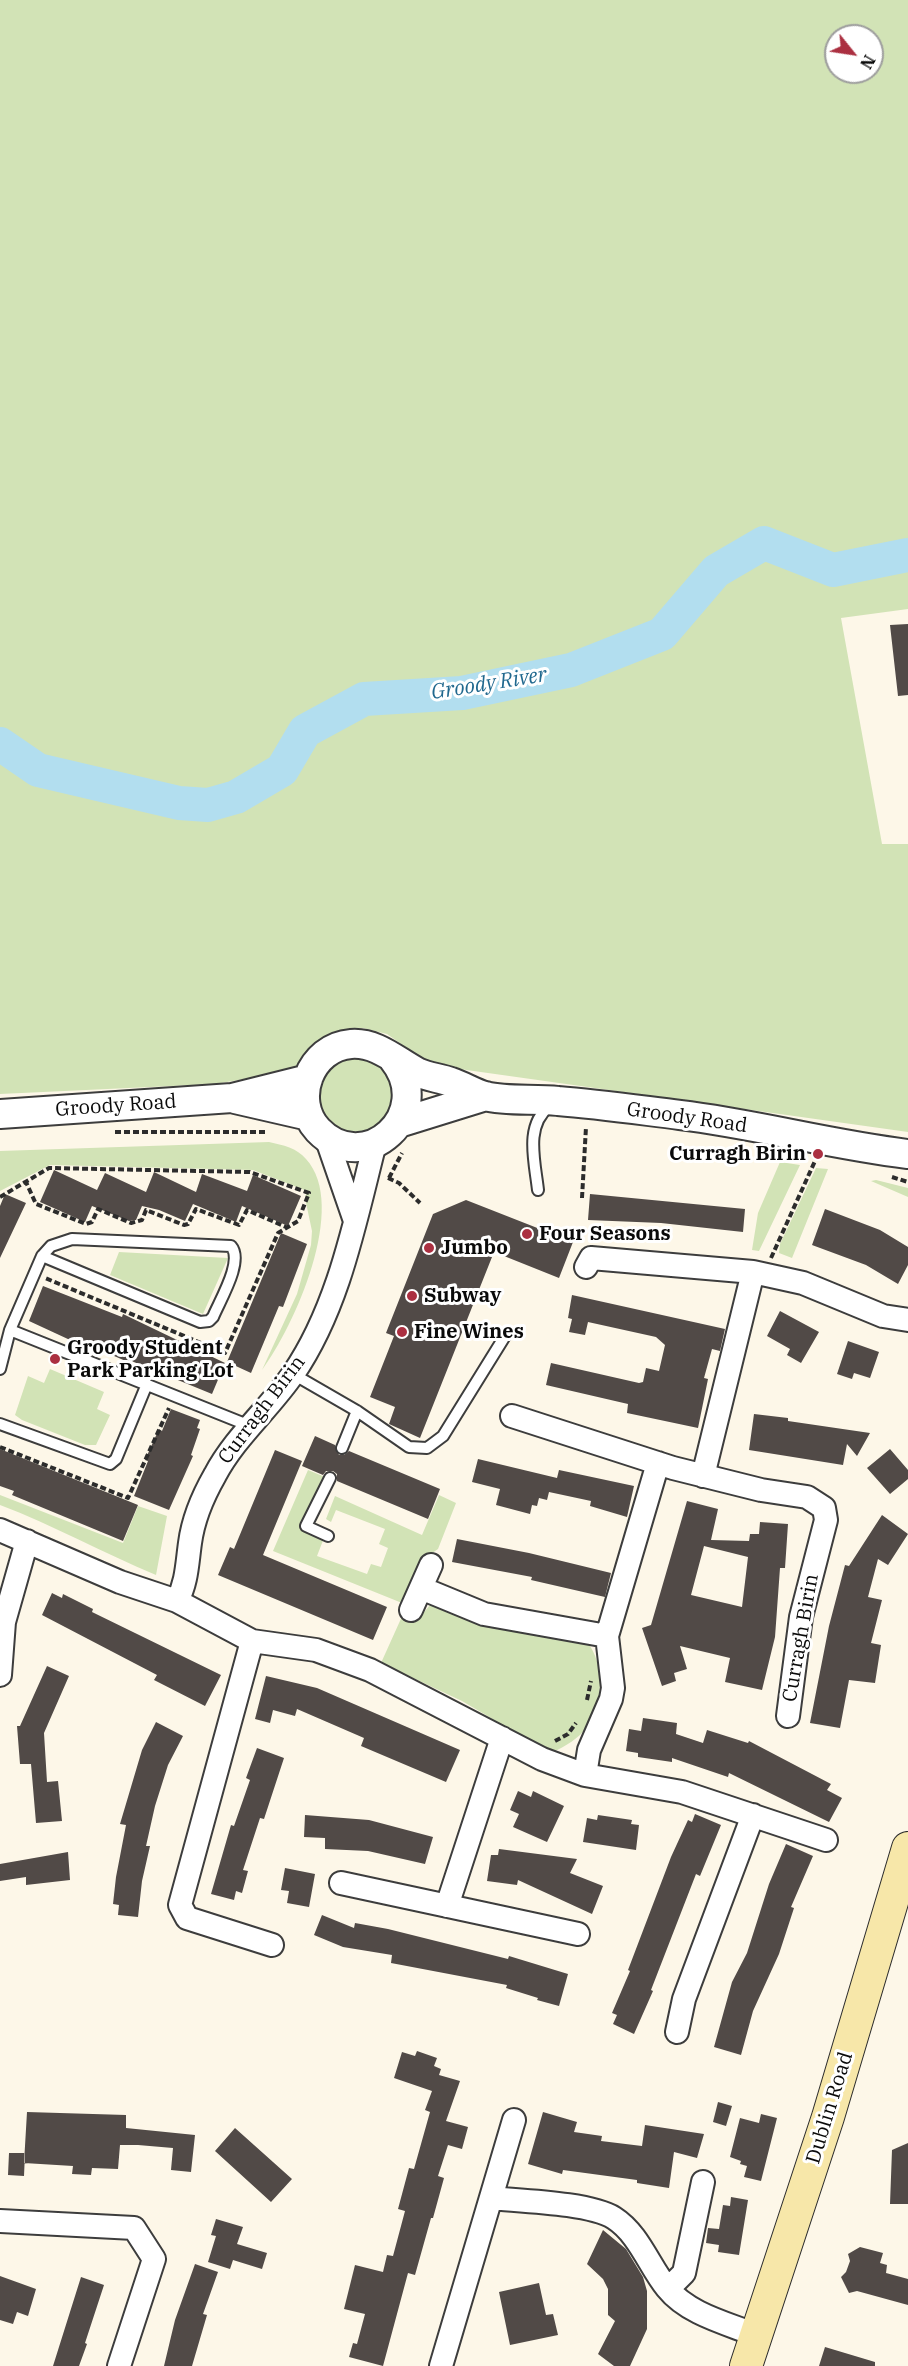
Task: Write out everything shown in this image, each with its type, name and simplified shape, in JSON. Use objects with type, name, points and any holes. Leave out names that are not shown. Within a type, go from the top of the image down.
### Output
[{"type":"main road","name":"Dublin Road","points":[[746,2366],[828,2117],[908,1848]]},
{"type":"street","points":[[355,1221],[305,1094],[308,1079],[319,1059],[333,1049],[348,1044],[364,1044],[380,1049],[393,1059],[418,1072],[486,1096]]},
{"type":"street","points":[[393,1059],[405,1077],[408,1100],[399,1123]]},
{"type":"street","points":[[232,1098],[255,1090],[308,1079]]},
{"type":"street","points":[[232,1098],[318,1126],[353,1147],[375,1143],[399,1123],[486,1096]]},
{"type":"street","name":"Groody Road","points":[[486,1096],[557,1101],[682,1115],[896,1161]]},
{"type":"street","name":"Groody Road","points":[[0,1114],[232,1098]]},
{"type":"street","name":"Curragh Birin","points":[[177,1601],[186,1578],[190,1542],[202,1501],[222,1462],[293,1374],[335,1288],[375,1143]]},
{"type":"street","points":[[586,1267],[591,1258],[761,1273],[829,1292],[883,1316],[908,1320]]},
{"type":"street","points":[[703,1476],[761,1273]]},
{"type":"street","name":"Curragh Birin","points":[[512,1416],[703,1476],[807,1497],[824,1508],[826,1520],[801,1617],[788,1716]]},
{"type":"street","points":[[585,1775],[589,1750],[611,1699],[613,1688],[607,1636],[658,1463]]},
{"type":"street","points":[[0,1530],[120,1582],[177,1601],[252,1641],[315,1650],[370,1670],[429,1698],[542,1759],[585,1775],[679,1791],[826,1840]]},
{"type":"street","points":[[0,1675],[4,1622],[27,1541]]},
{"type":"street","points":[[411,1610],[431,1565]]},
{"type":"street","points":[[421,1588],[484,1614],[607,1636]]},
{"type":"street","points":[[252,1641],[180,1905],[187,1918],[272,1945]]},
{"type":"street","points":[[447,1906],[501,1738]]},
{"type":"street","points":[[677,2032],[684,1999],[753,1815]]},
{"type":"street","points":[[341,1883],[578,1934]]},
{"type":"street","points":[[441,2366],[514,2120]]},
{"type":"street","points":[[668,2289],[684,2273],[703,2182]]},
{"type":"street","points":[[491,2198],[573,2207],[614,2218],[632,2235],[668,2289],[688,2307],[756,2335]]},
{"type":"street","points":[[0,2221],[134,2228],[154,2259],[119,2366]]},
{"type":"lane","points":[[538,1190],[534,1130],[541,1114],[557,1101]]},
{"type":"lane","points":[[0,1369],[10,1330],[42,1256],[51,1246],[72,1239],[231,1246],[235,1251],[237,1261],[213,1317],[209,1321],[200,1322],[42,1256]]},
{"type":"lane","points":[[10,1330],[250,1426]]},
{"type":"lane","points":[[293,1374],[357,1411],[409,1447],[427,1448],[443,1436],[505,1336]]},
{"type":"lane","points":[[0,1424],[110,1464],[116,1459],[147,1384]]},
{"type":"lane","points":[[342,1448],[357,1411]]},
{"type":"lane","points":[[328,1536],[306,1526],[330,1478]]},
{"type":"path","points":[[582,1198],[587,1122]]},
{"type":"path","points":[[106,1132],[270,1132]]},
{"type":"path","points":[[403,1151],[388,1178],[399,1183],[420,1203]]},
{"type":"path","points":[[806,1158],[826,1162]]},
{"type":"path","points":[[761,1273],[815,1160]]},
{"type":"path","points":[[896,1161],[908,1182]]},
{"type":"path","points":[[25,1180],[36,1204],[86,1224],[92,1222],[98,1209],[131,1223],[141,1220],[146,1210],[184,1225],[188,1224],[196,1209],[239,1225],[247,1210],[287,1227]]},
{"type":"green space","points":[[0,0],[908,0],[908,609],[841,618],[882,844],[908,844],[908,1132],[431,1065],[387,1034],[363,1028],[340,1032],[291,1071],[215,1084],[0,1094]]},
{"type":"green space","points":[[356,1057],[370,1060],[383,1068],[391,1081],[394,1095],[391,1109],[383,1122],[370,1130],[356,1133],[342,1130],[329,1122],[321,1109],[318,1095],[321,1081],[329,1068],[342,1060]]},
{"type":"green space","points":[[269,1142],[294,1150],[306,1159],[318,1180],[322,1206],[319,1235],[312,1266],[301,1297],[275,1351],[262,1370],[297,1294],[311,1245],[312,1231],[305,1198],[307,1191],[253,1170],[50,1165],[0,1191],[0,1151]]},
{"type":"green space","points":[[780,1162],[800,1165],[759,1251],[752,1250],[758,1213]]},
{"type":"green space","points":[[816,1168],[828,1169],[792,1258],[779,1253],[780,1244]]},
{"type":"green space","points":[[876,1180],[908,1188],[908,1197],[871,1181]]},
{"type":"green space","points":[[119,1252],[228,1258],[203,1314],[110,1275]]},
{"type":"green space","points":[[50,1369],[104,1392],[97,1409],[110,1415],[96,1445],[85,1445],[22,1420],[15,1415],[28,1376],[44,1383]]},
{"type":"green space","points":[[308,1470],[325,1477],[302,1529],[324,1538],[317,1556],[367,1574],[371,1564],[381,1567],[388,1548],[379,1544],[385,1529],[336,1510],[331,1522],[326,1519],[335,1496],[422,1535],[439,1495],[456,1503],[438,1549],[425,1558],[402,1603],[273,1551]]},
{"type":"green space","points":[[0,1495],[123,1543],[138,1506],[167,1516],[156,1575],[0,1505]]},
{"type":"green space","points":[[431,1604],[587,1642],[597,1661],[600,1684],[597,1707],[587,1727],[571,1742],[553,1752],[511,1735],[491,1718],[462,1701],[381,1663],[404,1612],[418,1619]]},
{"type":"building","points":[[908,624],[908,695],[898,696],[890,625]]},
{"type":"building","points":[[54,1170],[97,1190],[105,1173],[146,1192],[154,1172],[196,1192],[202,1174],[247,1191],[253,1175],[301,1196],[288,1226],[242,1206],[236,1222],[193,1204],[185,1221],[159,1210],[142,1206],[136,1220],[129,1221],[92,1206],[85,1222],[40,1202]]},
{"type":"building","points":[[5,1194],[26,1203],[0,1258],[0,1206]]},
{"type":"building","points":[[590,1194],[745,1209],[743,1232],[661,1223],[588,1220]]},
{"type":"building","points":[[466,1200],[573,1242],[559,1278],[494,1252],[420,1438],[389,1424],[395,1407],[370,1397],[394,1336],[386,1333],[433,1214]]},
{"type":"building","points":[[825,1209],[880,1230],[908,1247],[908,1265],[898,1284],[866,1265],[812,1245]]},
{"type":"building","points":[[281,1233],[307,1244],[283,1307],[279,1306],[251,1373],[227,1362]]},
{"type":"building","points":[[43,1286],[122,1317],[123,1314],[225,1363],[212,1394],[84,1343],[83,1346],[29,1321]]},
{"type":"building","points":[[572,1295],[725,1329],[720,1351],[712,1349],[704,1378],[708,1379],[698,1428],[627,1413],[628,1404],[546,1385],[551,1363],[639,1383],[643,1382],[646,1368],[659,1371],[665,1345],[656,1337],[588,1322],[585,1335],[569,1332],[572,1319],[568,1318]]},
{"type":"building","points":[[780,1311],[819,1332],[801,1363],[787,1355],[790,1349],[767,1336]]},
{"type":"building","points":[[848,1341],[879,1352],[870,1378],[854,1373],[852,1379],[837,1374]]},
{"type":"building","points":[[171,1409],[200,1420],[197,1428],[200,1429],[191,1455],[193,1456],[169,1510],[134,1496],[148,1461],[145,1460],[159,1429],[162,1431]]},
{"type":"building","points":[[754,1414],[870,1433],[857,1456],[847,1444],[843,1465],[749,1450]]},
{"type":"building","points":[[315,1436],[335,1445],[339,1455],[344,1455],[349,1451],[440,1489],[428,1519],[337,1481],[337,1474],[333,1471],[326,1471],[323,1475],[302,1466]]},
{"type":"building","points":[[0,1449],[138,1505],[123,1541],[12,1495],[14,1491],[0,1486]]},
{"type":"building","points":[[890,1449],[908,1470],[908,1479],[890,1494],[867,1468]]},
{"type":"building","points":[[275,1450],[302,1461],[263,1555],[387,1607],[373,1640],[218,1575],[230,1547],[234,1549]]},
{"type":"building","points":[[478,1459],[557,1478],[559,1470],[634,1486],[627,1517],[590,1506],[591,1501],[549,1492],[547,1500],[539,1498],[537,1506],[532,1505],[530,1514],[496,1505],[500,1489],[472,1482]]},
{"type":"building","points":[[687,1501],[718,1509],[711,1540],[749,1541],[750,1534],[759,1534],[760,1522],[788,1524],[785,1568],[780,1568],[775,1637],[762,1690],[725,1682],[730,1658],[680,1646],[687,1669],[674,1673],[676,1681],[662,1686],[642,1628],[651,1625]],"holes":[[[704,1546],[748,1557],[742,1607],[691,1595]]]},
{"type":"building","points":[[882,1515],[908,1534],[888,1565],[878,1559],[868,1597],[882,1600],[871,1643],[881,1645],[875,1683],[849,1680],[840,1728],[810,1723],[829,1626],[845,1565],[849,1566]]},
{"type":"building","points":[[457,1539],[529,1553],[611,1573],[605,1597],[531,1580],[532,1577],[452,1562]]},
{"type":"building","points":[[52,1593],[62,1598],[63,1594],[93,1609],[92,1612],[221,1675],[205,1706],[154,1680],[157,1675],[42,1615]]},
{"type":"building","points":[[47,1666],[69,1676],[44,1733],[47,1782],[58,1781],[62,1821],[36,1823],[31,1764],[20,1764],[17,1726],[20,1726]]},
{"type":"building","points":[[266,1676],[317,1688],[460,1750],[446,1782],[361,1746],[364,1738],[297,1709],[295,1716],[273,1710],[270,1723],[255,1719]]},
{"type":"building","points":[[643,1718],[677,1723],[676,1734],[703,1743],[707,1730],[748,1743],[749,1741],[831,1784],[827,1790],[842,1798],[829,1822],[729,1773],[728,1777],[672,1758],[672,1762],[638,1757],[638,1753],[626,1751],[629,1729],[641,1731]]},
{"type":"building","points":[[156,1722],[183,1736],[168,1765],[155,1806],[146,1846],[150,1846],[142,1881],[138,1917],[118,1915],[119,1905],[113,1904],[126,1825],[120,1824],[142,1750]]},
{"type":"building","points":[[257,1748],[284,1758],[264,1819],[260,1818],[243,1870],[248,1871],[242,1893],[236,1891],[234,1900],[211,1894],[231,1825],[234,1826],[250,1780],[246,1778]]},
{"type":"building","points":[[518,1791],[531,1797],[533,1791],[564,1806],[547,1842],[513,1827],[519,1814],[510,1810]]},
{"type":"building","points":[[695,1814],[721,1825],[700,1876],[696,1874],[651,1990],[653,1991],[634,2034],[613,2024],[617,2015],[612,2013],[630,1971],[628,1970],[671,1857],[688,1820],[692,1822]]},
{"type":"building","points":[[305,1815],[369,1820],[433,1837],[425,1864],[368,1851],[325,1849],[325,1838],[304,1837]]},
{"type":"building","points":[[598,1815],[632,1820],[631,1824],[639,1825],[636,1850],[583,1842],[587,1818],[597,1820]]},
{"type":"building","points":[[786,1844],[813,1856],[791,1907],[794,1908],[779,1954],[753,2011],[741,2055],[714,2047],[732,1982],[747,1953],[769,1884]]},
{"type":"building","points":[[499,1849],[577,1859],[570,1873],[603,1886],[592,1914],[518,1880],[517,1885],[487,1881],[491,1855],[498,1855]]},
{"type":"building","points":[[68,1852],[70,1880],[26,1885],[26,1877],[0,1881],[0,1864]]},
{"type":"building","points":[[285,1868],[315,1874],[309,1907],[287,1903],[289,1891],[281,1890]]},
{"type":"building","points":[[322,1915],[354,1928],[355,1923],[388,1929],[508,1959],[509,1956],[568,1974],[559,2006],[506,1988],[507,1985],[391,1963],[392,1955],[343,1947],[314,1935]]},
{"type":"building","points":[[417,2051],[437,2058],[434,2066],[441,2069],[439,2075],[460,2081],[446,2121],[468,2127],[462,2149],[448,2145],[438,2176],[444,2178],[433,2218],[431,2218],[415,2275],[408,2273],[383,2366],[349,2357],[353,2343],[357,2344],[365,2314],[344,2309],[355,2265],[383,2272],[387,2255],[393,2256],[405,2211],[398,2209],[409,2168],[414,2169],[430,2112],[425,2110],[432,2091],[394,2078],[402,2052],[415,2056]]},
{"type":"building","points":[[718,2102],[732,2106],[726,2126],[713,2122]]},
{"type":"building","points":[[27,2112],[126,2115],[126,2128],[195,2135],[191,2172],[171,2170],[173,2148],[138,2145],[120,2145],[118,2169],[92,2168],[91,2175],[72,2174],[73,2166],[24,2163]]},
{"type":"building","points":[[543,2112],[577,2122],[574,2132],[602,2136],[601,2141],[642,2146],[645,2125],[704,2134],[697,2158],[674,2152],[669,2188],[637,2183],[637,2180],[563,2170],[562,2174],[528,2164]]},
{"type":"building","points":[[761,2114],[777,2118],[761,2181],[744,2177],[747,2166],[730,2157],[740,2118],[759,2123]]},
{"type":"building","points":[[235,2128],[292,2179],[271,2202],[215,2151]]},
{"type":"building","points":[[908,2143],[908,2204],[890,2204],[892,2150]]},
{"type":"building","points":[[9,2153],[25,2153],[24,2176],[8,2175]]},
{"type":"building","points":[[731,2197],[748,2200],[739,2255],[718,2252],[719,2245],[706,2243],[708,2228],[719,2229],[723,2205],[730,2206]]},
{"type":"building","points":[[216,2219],[243,2227],[237,2244],[267,2253],[262,2269],[233,2260],[230,2269],[208,2262],[216,2236],[211,2235]]},
{"type":"building","points":[[603,2230],[626,2249],[643,2277],[647,2291],[647,2329],[630,2366],[614,2366],[598,2354],[615,2321],[608,2315],[608,2289],[603,2279],[587,2264]]},
{"type":"building","points":[[860,2247],[883,2253],[880,2263],[887,2265],[886,2273],[908,2279],[908,2305],[857,2291],[849,2293],[841,2277],[846,2272],[850,2261],[848,2254]]},
{"type":"building","points":[[195,2264],[218,2272],[203,2314],[207,2315],[192,2366],[164,2366],[175,2320]]},
{"type":"building","points":[[0,2276],[36,2289],[28,2316],[17,2312],[13,2324],[0,2320]]},
{"type":"building","points":[[81,2277],[104,2285],[85,2343],[87,2344],[79,2366],[53,2366]]},
{"type":"building","points":[[539,2283],[546,2315],[553,2314],[558,2335],[510,2345],[499,2292]]},
{"type":"building","points":[[825,2347],[875,2362],[875,2366],[819,2366]]},
{"type":"waterway","name":"Groody River","points":[[0,744],[38,770],[179,803],[208,805],[236,797],[282,770],[305,731],[364,699],[462,693],[571,670],[662,634],[716,571],[764,543],[833,570],[908,555]]},
{"type":"place","name":"Curragh Birin","points":[[818,1154]]},
{"type":"place","name":"Four Seasons","points":[[527,1234]]},
{"type":"place","name":"Jumbo","points":[[429,1248]]},
{"type":"place","name":"Subway","points":[[412,1296]]},
{"type":"place","name":"Fine Wines","points":[[402,1332]]},
{"type":"place","name":"Groody Student Park Parking Lot","points":[[55,1359]]}]
